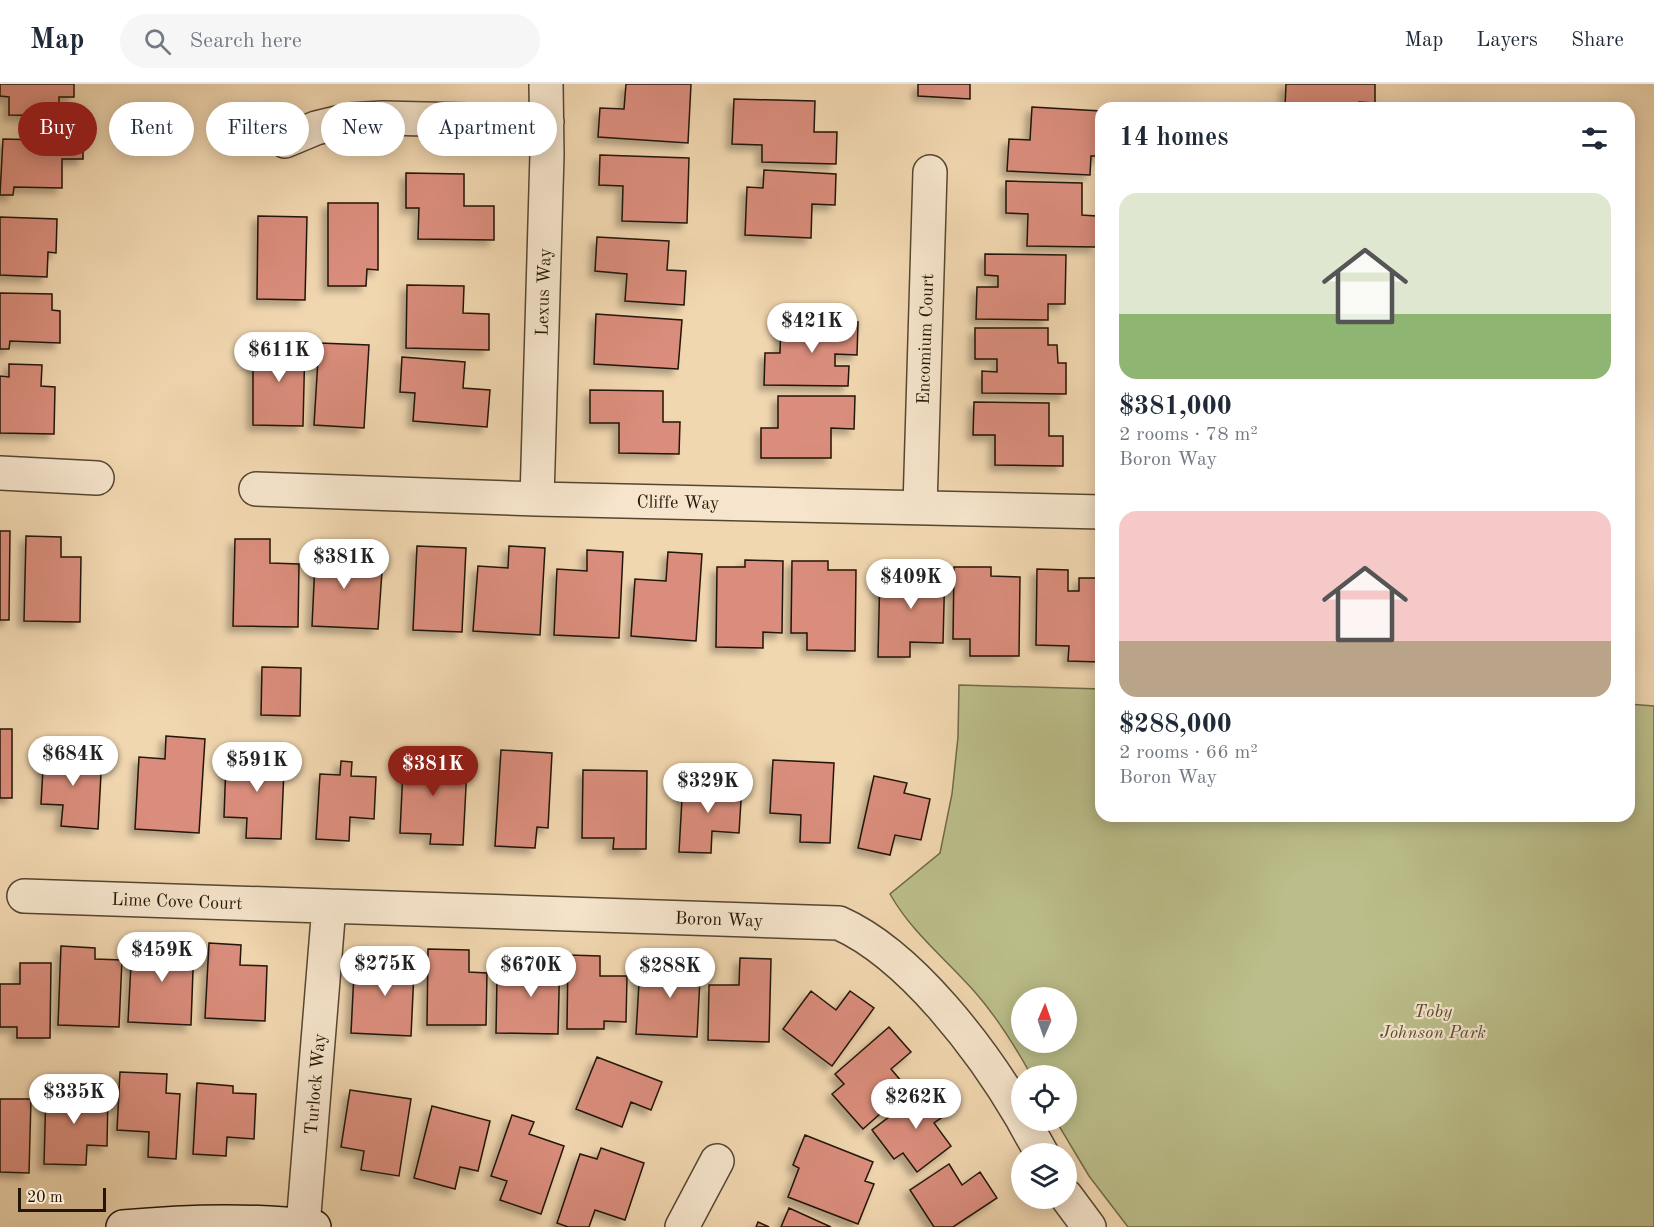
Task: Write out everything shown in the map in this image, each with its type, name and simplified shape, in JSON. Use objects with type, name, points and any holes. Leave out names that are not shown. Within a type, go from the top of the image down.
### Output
[{"type":"street","name":"Lexus Way","points":[[546,84],[546,102]]},
{"type":"street","points":[[309,132],[327,125],[383,118],[417,119]]},
{"type":"street","name":"Lexus Way","points":[[537,499],[546,156]]},
{"type":"street","name":"Encomium Court","points":[[920,507],[930,172]]},
{"type":"street","points":[[0,473],[97,478]]},
{"type":"street","name":"Cliffe Way","points":[[256,489],[537,499],[1095,512]]},
{"type":"street","name":"Lime Cove Court","points":[[24,896],[329,906]]},
{"type":"street","name":"Boron Way","points":[[329,906],[839,923],[891,958],[942,1005],[986,1060],[1011,1101]]},
{"type":"street","name":"Turlock Way","points":[[308,1226],[329,906]]},
{"type":"street","points":[[682,1227],[717,1161]]},
{"type":"street","points":[[1076,1209],[1089,1227]]},
{"type":"street","points":[[123,1227],[185,1221],[308,1226]]},
{"type":"green space","name":"Toby Johnson Park","points":[[959,685],[1095,689],[1095,822],[1635,822],[1635,704],[1654,706],[1654,1227],[1128,1227],[1089,1176],[1077,1156],[1077,1143],[1069,1143],[1062,1131],[1077,1131],[1077,1065],[1025,1065],[1018,1053],[1077,1053],[1077,987],[1011,987],[1011,1042],[974,991],[908,921],[890,894],[940,853],[952,794],[958,737]]},
{"type":"building","points":[[0,84],[74,84],[74,97],[59,97],[59,102],[18,102],[18,115],[9,115],[9,97],[0,96]]},
{"type":"building","points":[[626,84],[691,84],[688,143],[598,137],[600,108],[624,109]]},
{"type":"building","points":[[918,84],[970,84],[970,99],[918,96]]},
{"type":"building","points":[[1286,84],[1375,84],[1375,102],[1285,102]]},
{"type":"building","points":[[734,99],[815,101],[814,132],[837,132],[836,164],[762,162],[762,145],[732,144]]},
{"type":"building","points":[[1032,107],[1095,111],[1095,156],[1091,156],[1090,175],[1007,171],[1009,139],[1030,140]]},
{"type":"building","points":[[3,139],[18,139],[18,156],[83,156],[83,159],[62,159],[62,188],[14,187],[13,195],[0,195]]},
{"type":"building","points":[[600,155],[689,158],[687,223],[622,221],[623,186],[599,185]]},
{"type":"building","points":[[764,170],[836,174],[835,205],[812,204],[811,238],[745,235],[747,187],[763,188]]},
{"type":"building","points":[[406,173],[464,174],[464,206],[494,206],[494,240],[418,239],[419,208],[406,208]]},
{"type":"building","points":[[1006,181],[1082,183],[1082,215],[1095,216],[1095,247],[1027,246],[1028,214],[1006,213]]},
{"type":"building","points":[[328,203],[378,203],[378,270],[367,269],[366,286],[328,286]]},
{"type":"building","points":[[258,216],[307,217],[305,300],[257,299]]},
{"type":"building","points":[[0,217],[57,219],[56,253],[48,252],[47,277],[0,275]]},
{"type":"building","points":[[597,237],[669,241],[667,270],[686,271],[684,305],[625,301],[627,274],[595,271]]},
{"type":"building","points":[[985,254],[1066,255],[1065,304],[1048,304],[1048,320],[976,319],[977,287],[998,287],[998,276],[985,275]]},
{"type":"building","points":[[407,285],[464,286],[463,313],[489,314],[489,350],[406,348]]},
{"type":"building","points":[[0,293],[52,294],[52,310],[60,311],[60,343],[10,341],[9,349],[0,349]]},
{"type":"building","points":[[596,314],[682,320],[678,369],[594,364]]},
{"type":"building","points":[[781,320],[858,322],[857,355],[835,354],[835,366],[849,366],[848,386],[764,385],[765,353],[780,353]]},
{"type":"building","points":[[975,328],[1048,328],[1048,345],[1057,345],[1058,363],[1066,363],[1066,394],[982,393],[982,371],[997,372],[997,359],[975,359]]},
{"type":"building","points":[[253,341],[305,342],[303,426],[253,425]]},
{"type":"building","points":[[319,343],[369,345],[364,428],[314,425]]},
{"type":"building","points":[[402,357],[465,362],[463,388],[490,390],[487,427],[413,421],[415,393],[400,392]]},
{"type":"building","points":[[9,364],[42,365],[41,386],[55,387],[54,434],[0,433],[0,376],[9,377]]},
{"type":"building","points":[[590,390],[663,391],[663,422],[680,422],[679,454],[619,453],[619,423],[590,423]]},
{"type":"building","points":[[778,396],[855,396],[854,429],[831,428],[831,458],[761,458],[761,428],[778,428]]},
{"type":"building","points":[[974,402],[1049,403],[1049,436],[1063,436],[1063,466],[995,465],[995,435],[973,435]]},
{"type":"building","points":[[0,531],[10,531],[9,620],[0,620]]},
{"type":"building","points":[[26,536],[61,537],[61,557],[81,557],[80,622],[24,621]]},
{"type":"building","points":[[235,539],[270,539],[270,563],[299,564],[298,627],[233,626]]},
{"type":"building","points":[[316,541],[352,543],[351,570],[382,571],[378,629],[312,626]]},
{"type":"building","points":[[417,546],[466,548],[462,632],[413,630]]},
{"type":"building","points":[[509,546],[545,548],[540,635],[473,631],[478,566],[508,568]]},
{"type":"building","points":[[587,550],[623,552],[619,638],[554,635],[557,569],[587,571]]},
{"type":"building","points":[[668,552],[702,554],[696,641],[631,636],[635,579],[666,581]]},
{"type":"building","points":[[745,560],[783,561],[782,633],[763,632],[763,648],[716,647],[717,567],[745,567]]},
{"type":"building","points":[[792,561],[828,561],[828,570],[856,570],[855,651],[807,650],[807,633],[791,633]]},
{"type":"building","points":[[913,565],[945,566],[943,643],[910,642],[910,657],[878,657],[880,570],[901,570],[901,587],[913,587]]},
{"type":"building","points":[[954,567],[991,567],[991,576],[1020,577],[1019,656],[970,656],[970,639],[953,639]]},
{"type":"building","points":[[1037,569],[1068,570],[1068,591],[1079,591],[1079,578],[1095,578],[1095,662],[1068,661],[1069,646],[1036,645]]},
{"type":"building","points":[[262,667],[301,668],[300,716],[261,715]]},
{"type":"building","points":[[0,729],[12,729],[12,798],[0,798]]},
{"type":"building","points":[[166,736],[205,739],[199,833],[135,829],[139,757],[165,759]]},
{"type":"building","points":[[258,746],[285,747],[281,839],[246,838],[247,818],[224,817],[226,762],[257,763]]},
{"type":"building","points":[[404,748],[448,750],[447,766],[467,767],[463,845],[430,844],[431,834],[400,833]]},
{"type":"building","points":[[501,750],[552,753],[548,828],[537,827],[535,848],[495,846]]},
{"type":"building","points":[[44,751],[102,755],[98,829],[61,826],[63,805],[41,804]]},
{"type":"building","points":[[773,760],[834,763],[830,843],[800,842],[801,815],[770,813]]},
{"type":"building","points":[[341,761],[352,762],[351,776],[376,777],[374,819],[350,817],[349,841],[316,839],[320,774],[340,775]]},
{"type":"building","points":[[583,770],[647,771],[646,849],[613,849],[614,838],[582,838]]},
{"type":"building","points":[[874,776],[907,783],[904,793],[930,799],[921,840],[895,835],[890,855],[858,848]]},
{"type":"building","points":[[683,781],[742,784],[739,833],[712,831],[711,853],[679,852]]},
{"type":"building","points":[[159,941],[194,943],[191,1025],[128,1022],[132,944],[159,945]]},
{"type":"building","points":[[209,943],[241,945],[240,965],[267,966],[265,1021],[205,1018]]},
{"type":"building","points":[[61,946],[95,948],[95,959],[122,960],[119,1027],[58,1025]]},
{"type":"building","points":[[386,949],[415,950],[411,1036],[351,1033],[354,973],[385,975]]},
{"type":"building","points":[[428,949],[469,950],[469,972],[487,973],[486,1025],[427,1025]]},
{"type":"building","points":[[528,952],[560,952],[558,1034],[496,1033],[497,977],[528,978]]},
{"type":"building","points":[[568,955],[600,956],[600,976],[627,976],[626,1022],[604,1021],[604,1029],[567,1029]]},
{"type":"building","points":[[667,957],[701,959],[697,1037],[636,1034],[640,966],[666,967]]},
{"type":"building","points":[[740,958],[771,959],[769,1042],[708,1040],[709,985],[739,985]]},
{"type":"building","points":[[20,963],[51,963],[50,1038],[17,1038],[17,1027],[0,1027],[0,984],[20,984]]},
{"type":"building","points":[[811,991],[836,1010],[850,991],[874,1008],[832,1066],[783,1029]]},
{"type":"building","points":[[889,1027],[911,1052],[891,1069],[908,1089],[863,1129],[832,1094],[844,1084],[835,1074]]},
{"type":"building","points":[[597,1057],[662,1082],[651,1110],[631,1102],[622,1127],[576,1109]]},
{"type":"building","points":[[120,1072],[167,1074],[166,1093],[180,1094],[176,1159],[148,1157],[149,1132],[117,1130]]},
{"type":"building","points":[[197,1083],[233,1086],[233,1093],[256,1094],[254,1139],[227,1137],[226,1156],[193,1154]]},
{"type":"building","points":[[931,1085],[951,1111],[934,1123],[951,1146],[917,1172],[903,1153],[894,1159],[872,1130]]},
{"type":"building","points":[[46,1090],[108,1092],[107,1146],[87,1145],[86,1165],[44,1164]]},
{"type":"building","points":[[350,1090],[411,1099],[399,1176],[361,1170],[364,1151],[341,1147]]},
{"type":"building","points":[[0,1099],[31,1099],[29,1173],[0,1172]]},
{"type":"building","points":[[432,1106],[490,1121],[478,1171],[460,1167],[455,1189],[414,1178]]},
{"type":"building","points":[[512,1115],[534,1122],[529,1134],[564,1146],[541,1214],[500,1200],[507,1181],[491,1176]]},
{"type":"building","points":[[805,1135],[873,1162],[865,1181],[874,1184],[858,1224],[788,1197],[799,1168],[793,1165]]},
{"type":"building","points":[[601,1148],[644,1163],[625,1220],[595,1210],[589,1227],[568,1227],[557,1223],[580,1154],[597,1159]]},
{"type":"building","points":[[949,1164],[962,1185],[980,1172],[997,1198],[953,1227],[934,1227],[910,1190]]},
{"type":"building","points":[[789,1208],[831,1227],[781,1227]]},
{"type":"building","points":[[758,1222],[769,1227],[756,1227]]}]
